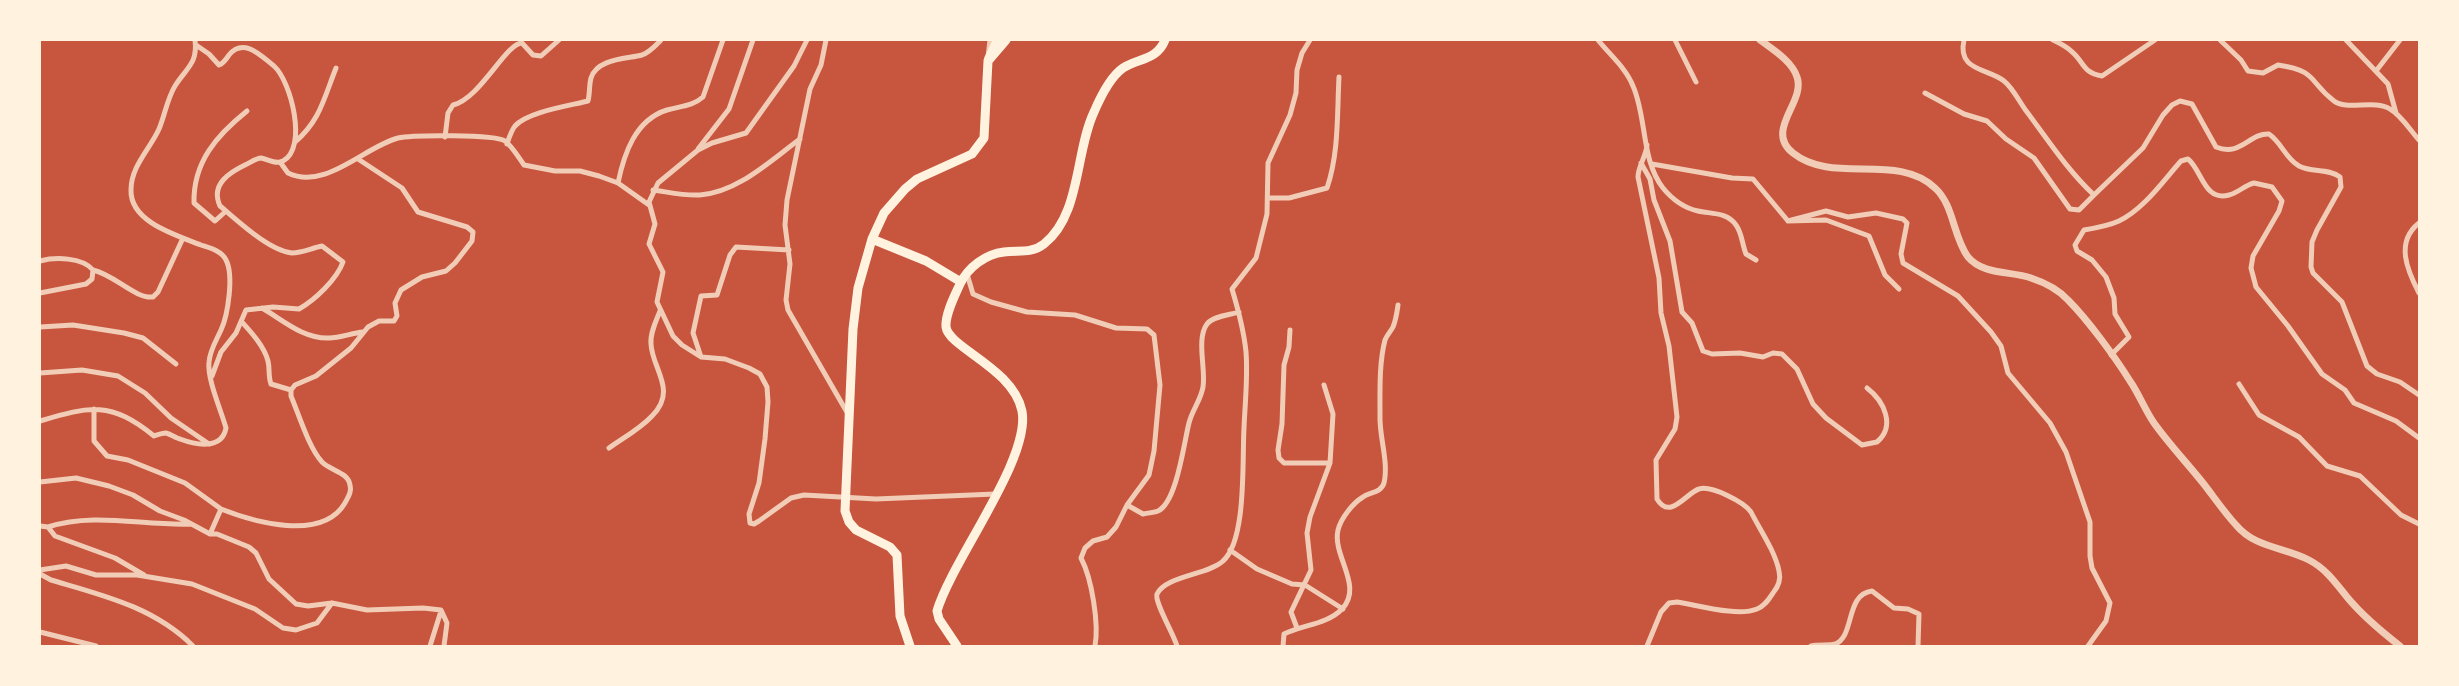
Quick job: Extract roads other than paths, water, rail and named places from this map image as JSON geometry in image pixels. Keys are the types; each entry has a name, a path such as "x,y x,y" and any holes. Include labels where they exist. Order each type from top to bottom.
{"main road":[{"path":"910,646 900,616 897,555 890,547 864,535 852,526 846,517 845,497 850,417 850,379 855,307 872,239 884,213 905,189 917,179 972,154 984,138 988,61 997,40"},
{"path":"988,61 1006,40"},
{"path":"957,646 937,611 1015,454 1020,437 1022,413 1016,394 1007,381 947,331 947,318 961,282 967,273 979,262 992,255 1034,249 1051,237 1072,197 1086,132 1094,111 1105,92 1123,69 1150,58 1157,53 1165,40"},
{"path":"872,239 926,261 961,282"}],"street":[{"path":"445,137 448,113 453,105 460,103 486,80 512,46 522,42 533,55 541,56 559,40"},
{"path":"507,144 513,128 520,121 531,115 588,101 593,73 616,58 642,55 661,40"},
{"path":"618,183 628,146 640,129 666,110 696,103 703,96 723,40"},
{"path":"698,150 729,109 754,40"},
{"path":"807,40 794,66 746,133 712,143 698,150 672,169 654,190 649,204 655,224 649,244 663,272 657,302 660,310 673,336 682,345 701,357 725,359 750,368 760,374 766,387 768,402 765,439 759,483 749,514 750,522 754,524 759,522 791,498 797,496 876,499 996,494"},
{"path":"826,40 821,65 810,89 785,213 789,250 786,300 788,310 850,417"},
{"path":"988,61 990,40"},
{"path":"1177,646 1173,631 1157,602 1156,595 1162,586 1215,567 1225,560 1235,540 1240,514 1247,380 1246,351 1239,312 1232,289 1256,258 1267,214 1268,163 1290,115 1296,93 1297,70 1302,53 1310,40"},
{"path":"1598,40 1625,72 1633,85 1652,164 1660,184 1680,204 1698,211 1724,216 1732,221 1738,229 1746,254 1756,260"},
{"path":"1675,40 1696,82"},
{"path":"1760,40 1781,57 1797,75 1797,92 1788,112 1782,135 1784,144 1790,151 1810,162 1824,166 1902,172 1925,179 1942,195 1969,258 1986,269 2030,277 2050,286 2070,301 2131,382 2154,422 2243,533 2265,545 2306,558 2316,564 2335,580 2347,597 2400,646"},
{"path":"1964,40 1962,52 1966,60 1976,68 2004,80 2079,181 2094,195"},
{"path":"2053,40 2073,52 2082,66 2090,72 2102,76 2155,40"},
{"path":"2220,40 2241,60 2248,71 2263,73 2278,65 2306,72 2334,101 2342,105 2377,104 2396,113 2419,140"},
{"path":"2346,40 2388,84 2396,113"},
{"path":"2376,71 2400,40"},
{"path":"196,43 209,54 217,65 223,64 230,54 241,46 248,48 276,68 291,99 294,143"},
{"path":"40,421 71,412 104,410 128,418 154,436 166,433 182,440 209,444 219,441 226,428 211,378 210,358 225,318 230,282 229,268 220,252 183,238 155,224 140,213 133,203 131,189 138,164 156,134 172,93 195,58 196,43"},
{"path":"211,378 221,352 233,337 246,310 261,308 296,309 303,307 340,270 343,262 322,246 299,253 279,249 220,206 217,196 218,187 225,176 255,160 261,158 280,162 284,161 294,143 312,126 320,112 336,68"},
{"path":"1268,198 1289,198 1327,188 1333,170 1335,150 1338,77"},
{"path":"1925,93 1964,114 1987,121 2006,139 2034,158 2070,210 2079,210 2143,148 2163,115 2180,100 2192,104 2216,147 2227,150 2238,148 2262,135 2269,134 2298,166 2336,174 2342,182 2341,187 2317,230 2310,251 2313,274 2342,302 2367,366 2377,374 2400,382 2419,395"},
{"path":"226,211 215,222 194,203 195,184 206,153 228,126 247,111"},
{"path":"280,162 288,173 308,178 358,159 397,138 488,137 505,141 524,165 555,171 580,171 618,183 649,204"},
{"path":"654,190 700,195 727,188 752,175 800,139"},
{"path":"1647,145 1638,170 1638,177 1659,278 1661,313 1669,346 1677,417 1675,429 1656,460 1657,499 1663,505 1674,507 1698,489 1707,488 1745,505 1751,512 1777,566 1780,578 1776,590 1770,598 1764,604 1752,610 1734,611 1677,602 1669,603 1661,612 1647,646"},
{"path":"94,410 94,442 107,456 128,460 185,483 221,509 236,515 284,525 300,526 324,521 342,508 350,494 350,485 343,474 329,468 318,456 291,396 291,390 295,385 312,379 351,348 368,327 379,322 394,321 397,316 396,298 401,290 422,277 446,271 456,263 474,236 473,232 467,227 418,212 398,185 358,159"},
{"path":"2111,355 2129,337 2115,314 2114,298 2106,277 2092,260 2077,251 2076,245 2084,230 2114,223 2133,212 2181,161 2188,159 2204,184 2216,195 2233,194 2254,183 2276,190 2281,197 2281,206 2256,248 2252,262 2252,275 2256,287 2288,326 2322,374 2344,390 2354,403 2396,421 2419,438"},
{"path":"1642,163 1650,179 1654,200 1670,241 1682,312 1692,323 1703,351 1712,354 1740,353 1763,358 1773,353 1784,356 1798,368 1812,404 1826,418 1862,446 1880,440 1886,432 1887,424 1883,407 1867,388"},
{"path":"1652,164 1753,180 1788,221"},
{"path":"1788,221 1826,211 1848,217 1876,213 1904,218 1907,223 1901,254 1903,263 1958,296 1997,338 2008,373 2050,423 2066,452 2090,522 2092,568 2110,603 2106,621 2088,646"},
{"path":"1788,221 1826,220 1869,236 1882,269 1899,289"},
{"path":"2419,223 2409,232 2404,247 2419,293"},
{"path":"40,261 52,258 84,262 93,270 114,278 138,295 152,297 158,292 183,238"},
{"path":"701,357 693,333 701,296 717,295 730,255 736,247 789,250"},
{"path":"40,293 86,284 92,279 93,270"},
{"path":"967,273 973,294 991,302 1038,314 1075,315 1116,328 1153,332 1160,380 1154,451 1149,475 1127,505 1116,527 1107,537 1093,541 1085,548 1081,558 1086,568 1097,633 1095,646"},
{"path":"1283,646 1284,634 1297,628 1329,619 1343,609 1349,596 1350,580 1337,546 1338,529 1347,512 1363,496 1378,491 1384,486 1385,472 1380,417 1384,349 1386,337 1396,317 1398,305"},
{"path":"261,308 305,334 317,338 331,338 363,332"},
{"path":"609,448 648,420 660,404 663,391 662,377 651,345 660,310"},
{"path":"1127,505 1143,514 1159,511 1165,504 1173,489 1180,466 1189,420 1203,388 1201,350 1204,330 1213,319 1239,312"},
{"path":"241,321 254,335 268,361 268,376 271,384 291,390"},
{"path":"40,327 73,326 128,333 144,338 176,364"},
{"path":"1290,330 1289,347 1284,365 1279,458 1284,462 1330,463"},
{"path":"40,373 82,370 118,376 145,393 171,418 209,444"},
{"path":"2239,384 2259,415 2299,437 2327,466 2360,476 2377,490 2401,515 2419,524"},
{"path":"1297,628 1291,612 1312,570 1307,545 1310,517 1330,463 1333,414 1324,386"},
{"path":"40,482 76,478 97,483 133,495 160,511 210,534 217,534 253,550 269,580 296,604 308,606 332,603 367,610 423,608 441,610"},
{"path":"210,534 221,509"},
{"path":"40,526 48,528 68,521 86,519 151,524 191,524"},
{"path":"48,528 55,536 115,558 145,576"},
{"path":"1230,550 1257,569 1292,584 1306,585 1343,609"},
{"path":"40,572 66,566 96,575 145,576 192,584 255,609 283,628 296,630 317,623 332,603"},
{"path":"40,572 51,580 126,602 162,621 181,634 193,646"},
{"path":"1812,646 1835,644 1840,641 1858,600 1865,593 1872,591 1894,608 1908,609 1919,614 1918,646"},
{"path":"430,646 441,610"},
{"path":"441,610 447,623 444,646"},
{"path":"40,632 96,646"}]}
